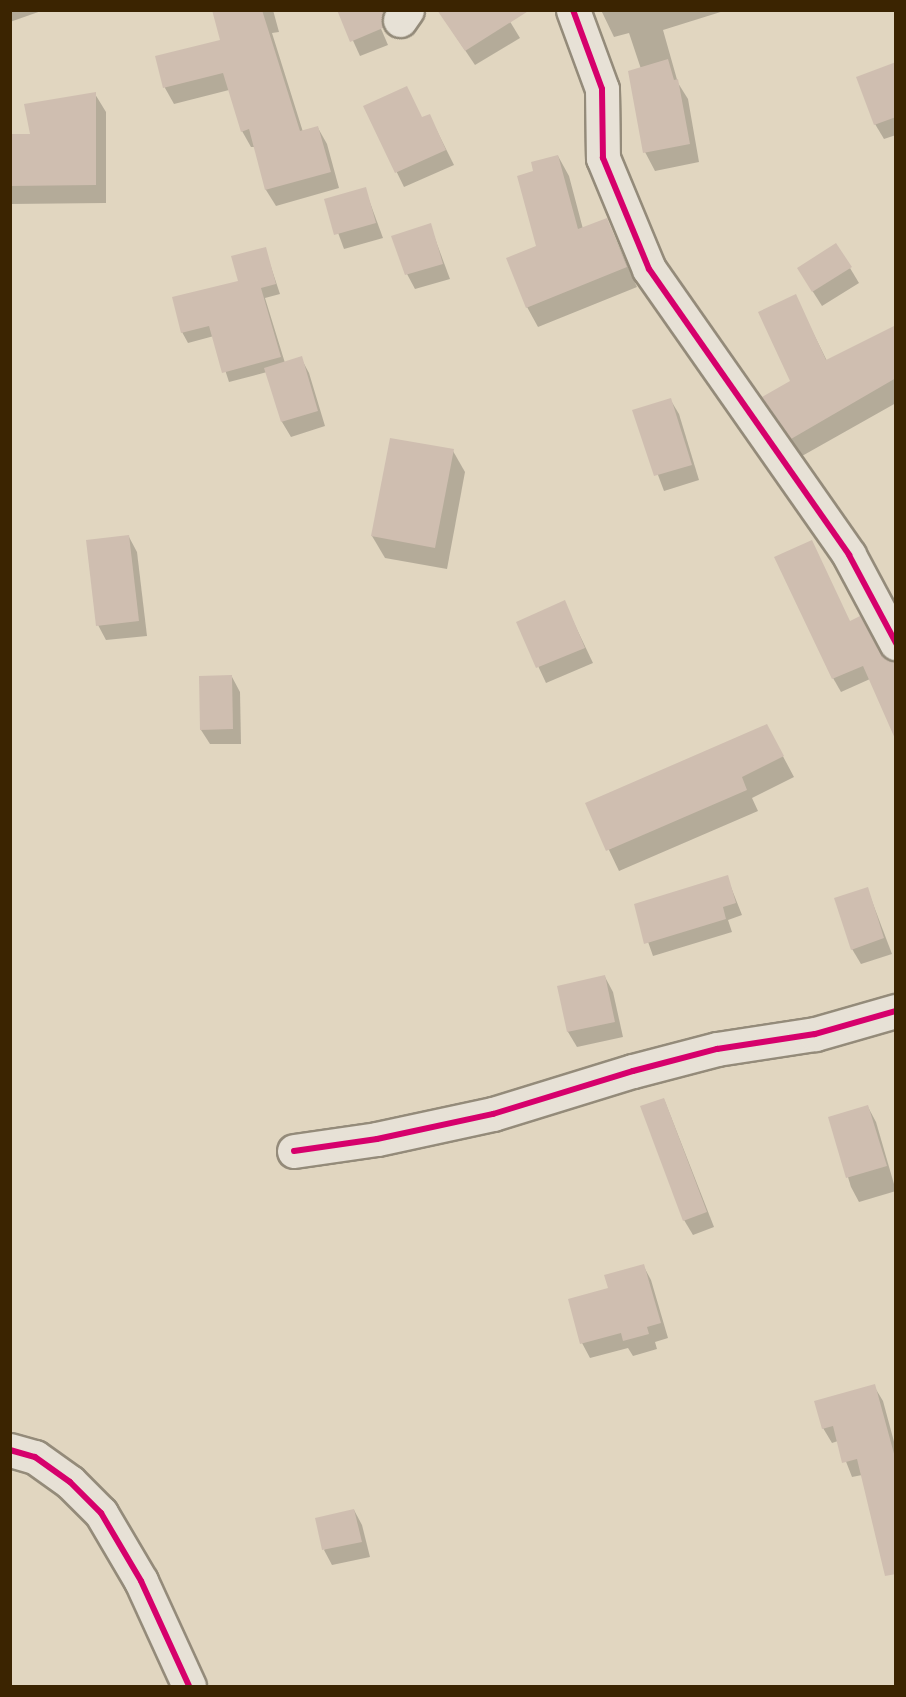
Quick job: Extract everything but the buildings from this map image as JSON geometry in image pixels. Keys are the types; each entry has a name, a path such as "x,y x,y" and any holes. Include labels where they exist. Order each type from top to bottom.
{"street":[{"path":"573,10 602,88 603,158 649,269 849,555 896,643"},
{"path":"294,1151 377,1139 493,1114 644,1068 717,1049 814,1034 896,1011"},
{"path":"10,1450 35,1457 62,1476 101,1513 141,1581 189,1686"}],"cycle path":[{"path":"573,10 602,89 603,158 649,269 849,555 896,643"},
{"path":"294,1151 377,1139 493,1114 633,1071 717,1049 815,1034 896,1011"},
{"path":"10,1450 35,1457 70,1482 101,1513 141,1581 189,1686"}]}
